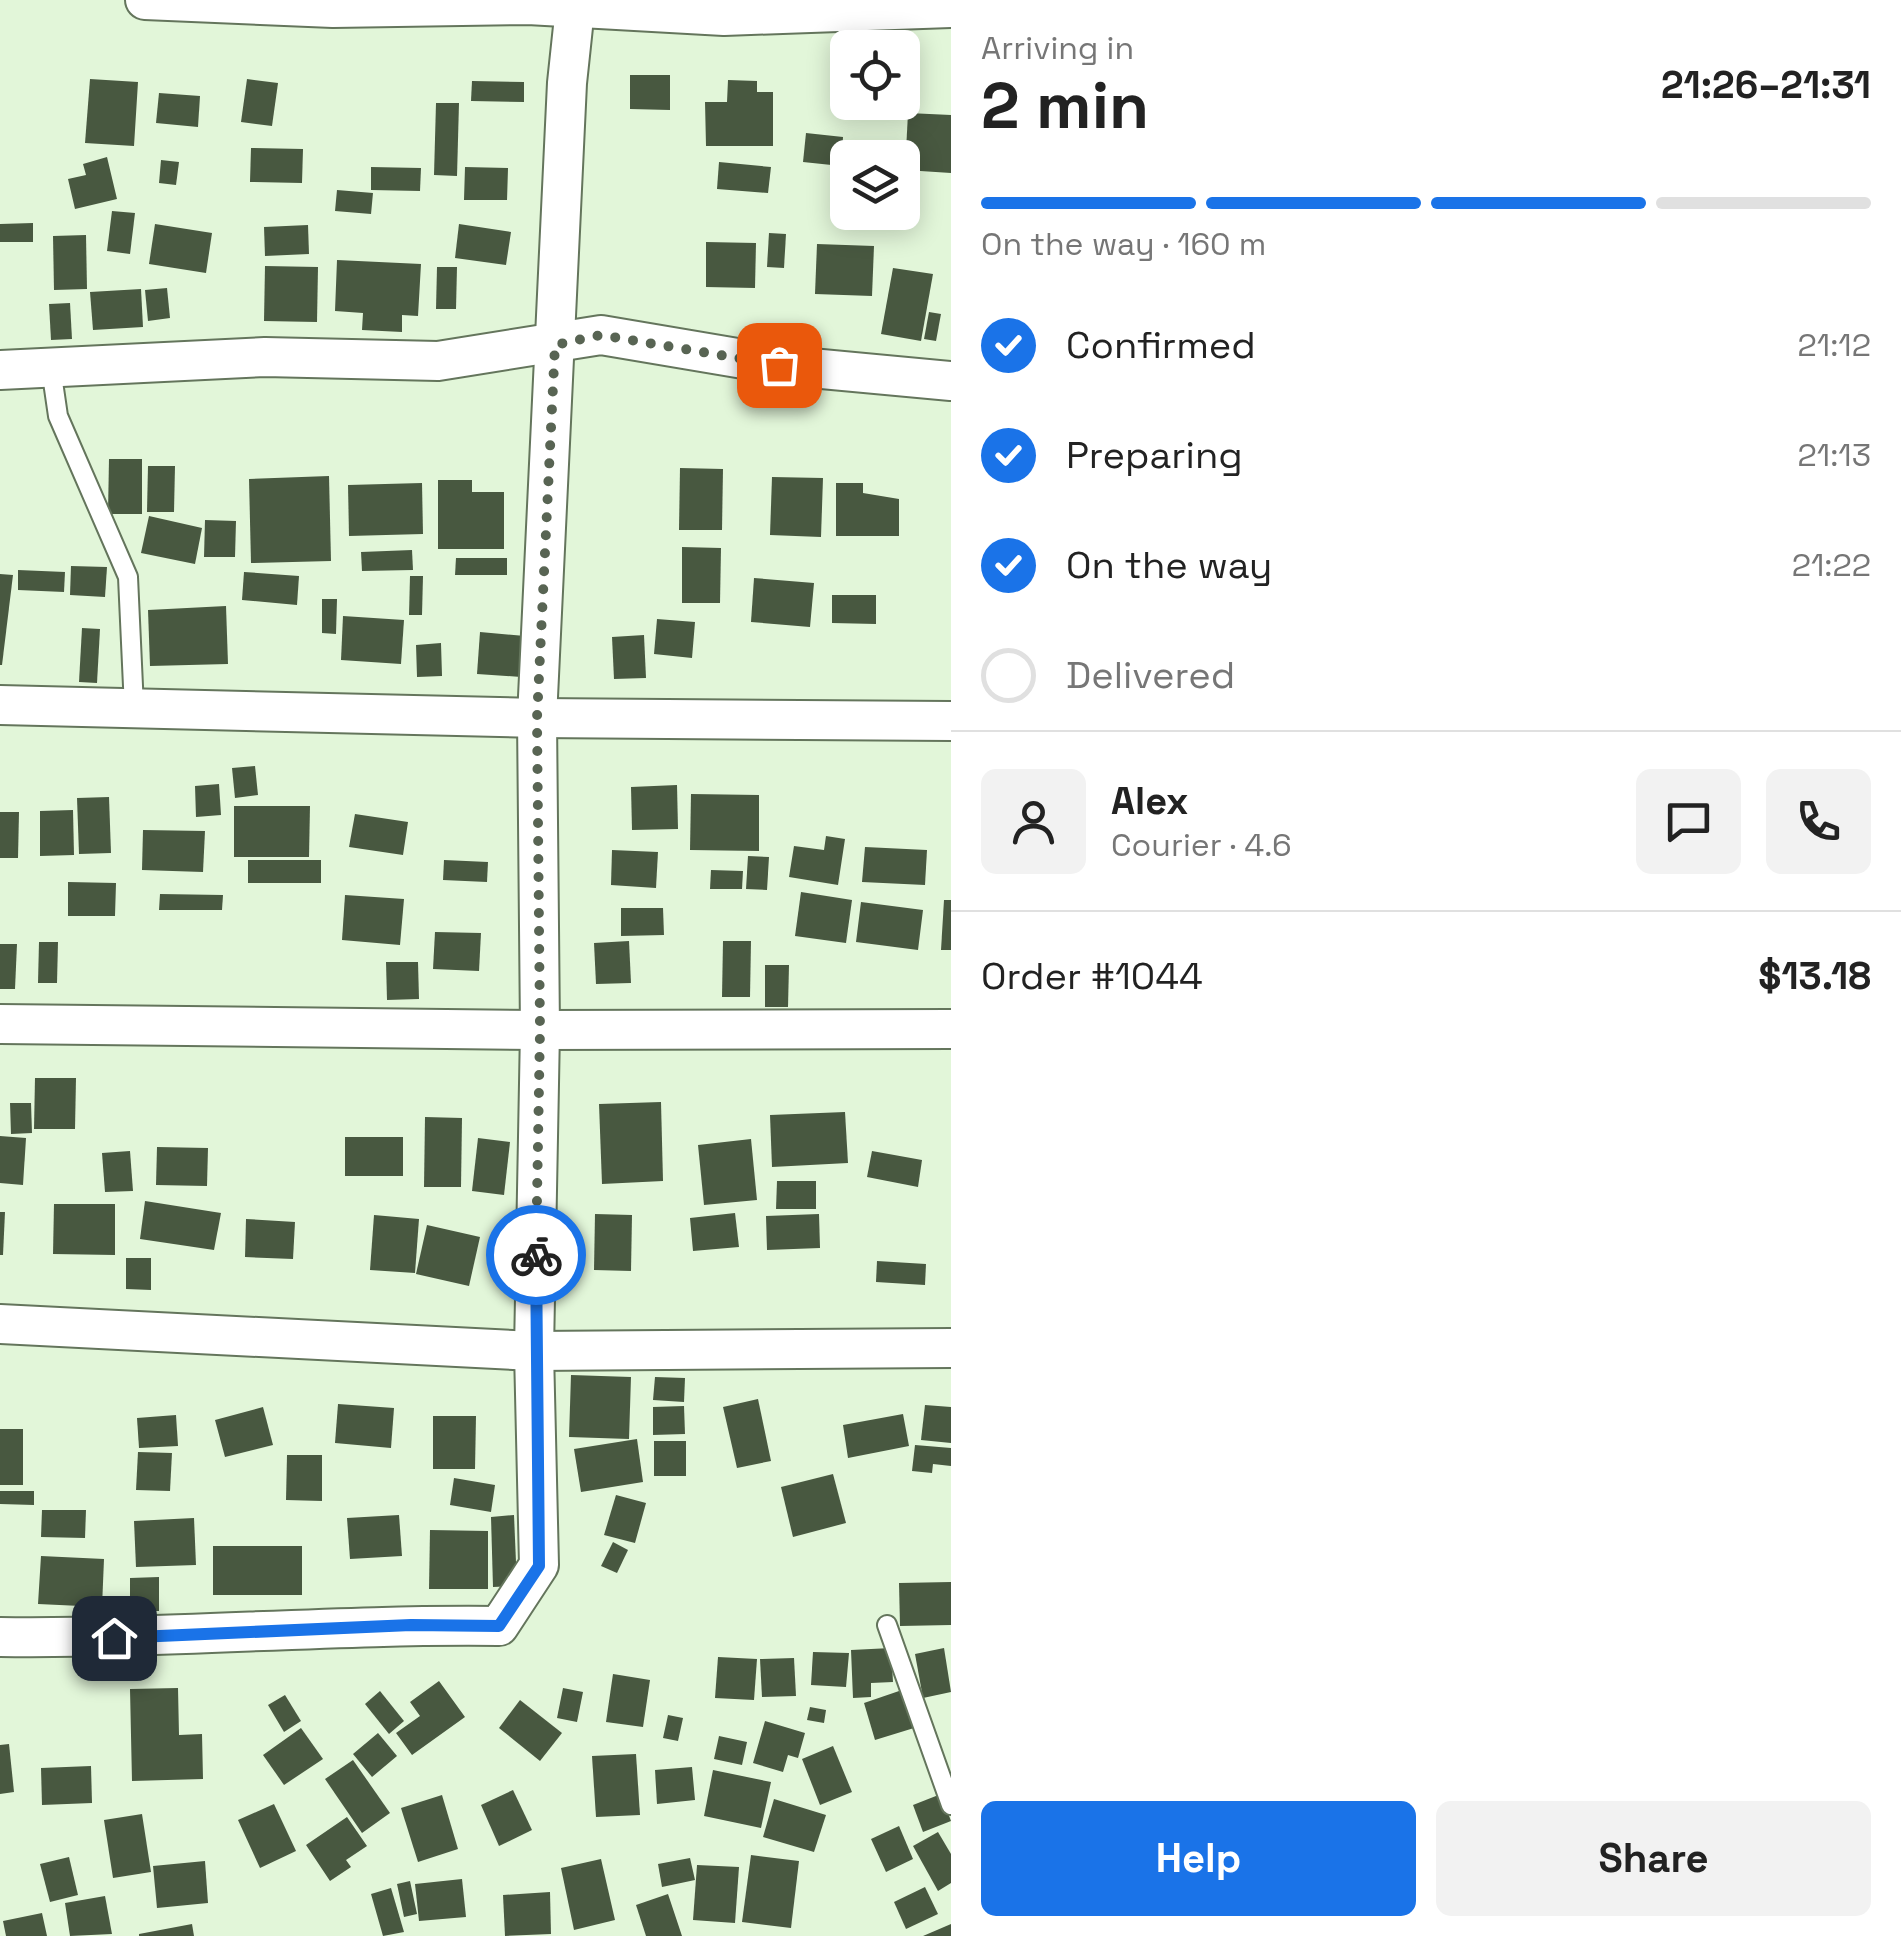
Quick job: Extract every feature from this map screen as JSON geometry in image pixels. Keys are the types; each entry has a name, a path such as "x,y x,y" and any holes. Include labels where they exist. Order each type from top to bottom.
{"street":[{"path":"146,0 333,8 458,4 724,16 951,8"},
{"path":"0,1637 114,1638 411,1625 499,1626 539,1566 534,1351 540,1030 537,718 567,84 575,8"},
{"path":"0,370 265,358 438,362 601,335 779,365 951,381"},
{"path":"0,705 537,718 951,721"},
{"path":"0,1024 540,1030 951,1029"},
{"path":"0,1324 534,1351 951,1348"}],"lane":[{"path":"51,368 58,416 128,577 134,708"},
{"path":"887,1625 951,1804"}],"building":[{"path":"630,75 670,75 670,110 630,109"},
{"path":"90,79 138,82 134,146 85,143"},
{"path":"247,79 278,83 272,126 241,122"},
{"path":"728,80 757,81 757,92 773,92 773,146 706,146 705,102 727,102"},
{"path":"472,81 524,82 524,102 471,101"},
{"path":"159,93 200,96 198,127 156,123"},
{"path":"436,103 459,103 457,176 434,175"},
{"path":"920,114 951,115 951,173 920,171 920,140 907,140 908,120 920,120"},
{"path":"806,133 843,137 830,140 830,165 803,162"},
{"path":"251,148 303,149 302,183 250,182"},
{"path":"107,157 117,199 75,209 68,179 86,175 83,164"},
{"path":"161,160 179,162 176,185 159,183"},
{"path":"719,162 771,167 768,193 717,189"},
{"path":"371,167 421,168 420,191 371,190"},
{"path":"465,167 508,168 507,200 464,200"},
{"path":"337,190 373,193 371,214 335,211"},
{"path":"112,211 135,213 130,254 107,251"},
{"path":"33,223 33,242 0,242 0,224"},
{"path":"155,224 212,233 206,273 149,264"},
{"path":"459,224 511,232 506,265 455,258"},
{"path":"308,225 309,254 265,256 264,227"},
{"path":"769,233 786,234 784,268 767,267"},
{"path":"86,235 87,289 54,290 53,236"},
{"path":"706,242 756,243 755,288 706,287"},
{"path":"817,244 874,246 872,296 815,294"},
{"path":"337,260 421,264 418,316 402,315 402,332 362,330 363,313 335,311"},
{"path":"265,266 318,267 317,322 264,321"},
{"path":"437,267 457,267 456,309 436,309"},
{"path":"893,268 933,274 921,341 881,334"},
{"path":"167,288 170,318 148,321 145,290"},
{"path":"141,289 143,327 93,330 90,292"},
{"path":"70,303 72,339 51,340 49,304"},
{"path":"929,312 941,314 936,341 924,339"},
{"path":"109,459 142,459 142,514 108,514"},
{"path":"148,466 175,466 174,512 147,512"},
{"path":"680,468 723,469 722,530 679,530"},
{"path":"329,476 331,561 251,563 249,479"},
{"path":"772,477 823,478 821,537 770,535"},
{"path":"438,480 472,480 472,492 504,492 504,549 438,549"},
{"path":"422,483 423,534 349,536 348,485"},
{"path":"836,483 863,483 863,493 899,499 899,536 836,536"},
{"path":"149,516 202,528 195,564 141,553"},
{"path":"205,520 236,521 235,557 204,557"},
{"path":"682,547 721,548 720,603 682,603"},
{"path":"412,550 413,570 362,571 361,552"},
{"path":"456,558 507,558 507,575 455,575"},
{"path":"71,566 107,567 105,597 70,595"},
{"path":"18,570 65,572 64,592 18,590"},
{"path":"244,572 299,576 297,605 242,600"},
{"path":"0,574 13,575 2,665 0,665"},
{"path":"410,576 423,576 422,615 409,615"},
{"path":"754,578 814,583 810,627 751,622"},
{"path":"832,595 876,595 876,624 832,623"},
{"path":"322,599 337,599 336,634 322,633"},
{"path":"226,606 228,664 150,666 148,610"},
{"path":"343,616 404,620 401,664 341,660"},
{"path":"657,619 695,622 692,658 654,654"},
{"path":"82,628 100,629 97,683 79,682"},
{"path":"480,632 525,636 521,677 477,674"},
{"path":"644,635 646,678 614,679 612,637"},
{"path":"441,643 442,676 417,677 416,645"},
{"path":"255,766 258,795 235,798 232,768"},
{"path":"219,784 221,815 196,817 195,786"},
{"path":"677,785 678,829 632,830 631,787"},
{"path":"691,794 759,795 759,851 690,850"},
{"path":"109,797 111,853 79,854 77,798"},
{"path":"234,806 310,806 309,857 234,857"},
{"path":"73,810 74,855 40,856 40,811"},
{"path":"0,812 19,812 18,858 0,858"},
{"path":"355,814 408,822 403,855 349,847"},
{"path":"143,830 205,831 203,872 142,870"},
{"path":"826,836 845,839 838,885 789,877 794,846 824,850"},
{"path":"865,847 927,850 925,885 862,882"},
{"path":"612,850 658,852 656,888 611,885"},
{"path":"748,856 769,857 767,890 746,889"},
{"path":"248,860 321,860 321,883 248,883"},
{"path":"444,860 488,862 487,882 443,880"},
{"path":"711,870 743,871 742,889 710,889"},
{"path":"68,882 116,883 115,916 68,916"},
{"path":"801,892 852,900 846,943 795,936"},
{"path":"160,894 223,895 222,910 159,910"},
{"path":"345,895 404,899 400,945 342,940"},
{"path":"944,900 951,900 951,950 941,950"},
{"path":"861,902 923,910 918,950 856,942"},
{"path":"621,908 663,908 664,935 621,936"},
{"path":"435,932 481,933 479,971 433,969"},
{"path":"629,941 631,983 596,984 594,943"},
{"path":"723,941 751,941 750,997 722,997"},
{"path":"39,942 58,942 57,983 38,983"},
{"path":"0,944 17,944 15,989 0,989"},
{"path":"386,962 418,962 419,999 387,1000"},
{"path":"765,965 789,965 788,1007 765,1007"},
{"path":"35,1078 76,1078 75,1129 34,1129"},
{"path":"661,1102 663,1181 602,1184 599,1104"},
{"path":"10,1103 31,1103 32,1133 11,1134"},
{"path":"845,1112 848,1163 772,1167 770,1115"},
{"path":"425,1117 462,1118 461,1187 424,1187"},
{"path":"0,1136 26,1138 23,1185 0,1183"},
{"path":"345,1137 403,1137 403,1176 345,1176"},
{"path":"478,1138 510,1142 504,1195 472,1191"},
{"path":"751,1139 757,1200 704,1205 698,1145"},
{"path":"157,1147 208,1148 207,1186 156,1185"},
{"path":"130,1151 133,1191 105,1192 102,1153"},
{"path":"872,1151 922,1160 918,1187 867,1177"},
{"path":"777,1181 816,1181 816,1209 776,1209"},
{"path":"145,1201 221,1213 214,1250 140,1239"},
{"path":"54,1204 115,1204 115,1255 53,1254"},
{"path":"0,1212 5,1212 3,1255 0,1255"},
{"path":"735,1213 739,1247 693,1251 690,1218"},
{"path":"595,1214 632,1215 631,1271 594,1270"},
{"path":"819,1214 820,1248 767,1250 766,1216"},
{"path":"374,1215 419,1219 415,1273 370,1270"},
{"path":"246,1219 295,1222 293,1259 245,1257"},
{"path":"427,1225 480,1237 469,1286 416,1274"},
{"path":"126,1258 151,1258 151,1290 126,1289"},
{"path":"877,1261 926,1264 925,1285 876,1282"},
{"path":"571,1375 631,1377 629,1439 569,1437"},
{"path":"655,1377 685,1378 684,1402 653,1400"},
{"path":"758,1399 771,1461 737,1468 723,1407"},
{"path":"338,1404 394,1408 391,1448 335,1443"},
{"path":"925,1405 951,1407 951,1443 921,1440"},
{"path":"684,1406 685,1434 653,1435 653,1407"},
{"path":"263,1407 273,1445 225,1457 215,1420"},
{"path":"903,1414 909,1446 848,1458 843,1425"},
{"path":"176,1415 178,1446 139,1448 137,1418"},
{"path":"433,1416 476,1416 475,1469 433,1469"},
{"path":"0,1429 23,1429 23,1485 0,1485"},
{"path":"637,1439 643,1482 581,1492 574,1449"},
{"path":"654,1441 686,1441 686,1476 654,1476"},
{"path":"915,1445 951,1448 951,1466 933,1464 932,1473 912,1471"},
{"path":"138,1452 172,1453 170,1491 136,1490"},
{"path":"287,1455 322,1455 322,1501 286,1500"},
{"path":"833,1474 846,1523 793,1537 781,1487"},
{"path":"454,1478 495,1485 491,1512 450,1505"},
{"path":"0,1491 34,1491 34,1505 0,1504"},
{"path":"616,1495 646,1503 635,1543 604,1535"},
{"path":"42,1510 86,1510 85,1538 41,1537"},
{"path":"399,1515 402,1556 350,1559 347,1518"},
{"path":"514,1515 517,1586 493,1587 491,1517"},
{"path":"194,1518 196,1565 136,1567 134,1521"},
{"path":"430,1530 488,1531 488,1589 429,1589"},
{"path":"613,1542 628,1550 617,1573 601,1566"},
{"path":"213,1546 302,1546 302,1595 213,1595"},
{"path":"41,1556 104,1559 102,1607 38,1604"},
{"path":"159,1577 159,1611 130,1611 130,1578"},
{"path":"951,1582 951,1625 900,1626 899,1583"},
{"path":"891,1648 893,1682 871,1683 871,1697 853,1698 851,1650"},
{"path":"944,1648 951,1692 923,1698 915,1654"},
{"path":"813,1652 849,1653 846,1687 811,1685"},
{"path":"718,1657 757,1659 754,1700 715,1698"},
{"path":"794,1658 796,1696 762,1697 760,1659"},
{"path":"613,1674 650,1680 643,1727 606,1722"},
{"path":"439,1681 465,1717 412,1755 396,1733 420,1716 410,1702"},
{"path":"178,1688 179,1735 202,1734 203,1779 132,1781 130,1689"},
{"path":"563,1688 583,1692 577,1722 557,1718"},
{"path":"902,1690 914,1728 875,1740 864,1703"},
{"path":"380,1691 404,1721 389,1734 365,1704"},
{"path":"285,1695 301,1721 284,1732 268,1705"},
{"path":"520,1700 562,1733 540,1761 499,1728"},
{"path":"810,1707 826,1710 824,1723 807,1720"},
{"path":"668,1715 683,1718 678,1741 663,1738"},
{"path":"765,1721 805,1733 798,1758 788,1755 783,1772 753,1763"},
{"path":"301,1728 323,1759 284,1785 263,1755"},
{"path":"378,1733 397,1756 372,1777 353,1754"},
{"path":"719,1736 747,1742 742,1765 714,1759"},
{"path":"9,1744 14,1792 0,1794 0,1745"},
{"path":"833,1746 852,1792 820,1805 802,1759"},
{"path":"636,1754 640,1815 596,1817 592,1756"},
{"path":"353,1760 390,1813 362,1833 325,1779"},
{"path":"91,1766 92,1803 42,1805 41,1768"},
{"path":"692,1767 695,1800 657,1804 655,1770"},
{"path":"713,1770 771,1782 761,1828 704,1816"},
{"path":"513,1790 532,1830 499,1846 481,1805"},
{"path":"941,1794 951,1821 923,1832 913,1805"},
{"path":"442,1795 458,1849 418,1862 401,1808"},
{"path":"774,1799 826,1815 814,1852 763,1837"},
{"path":"274,1804 296,1851 260,1868 238,1820"},
{"path":"142,1814 151,1872 113,1878 104,1820"},
{"path":"347,1817 367,1846 346,1860 351,1867 330,1881 306,1845"},
{"path":"899,1826 913,1859 886,1872 871,1839"},
{"path":"938,1832 951,1854 951,1883 938,1891 913,1846"},
{"path":"751,1855 799,1861 791,1928 742,1922"},
{"path":"69,1857 78,1895 50,1902 40,1864"},
{"path":"690,1858 695,1880 662,1887 658,1864"},
{"path":"601,1859 615,1920 574,1930 561,1868"},
{"path":"205,1861 208,1903 157,1908 153,1866"},
{"path":"697,1865 739,1867 735,1923 693,1920"},
{"path":"462,1879 466,1917 419,1921 415,1884"},
{"path":"410,1881 417,1914 404,1917 397,1884"},
{"path":"925,1887 938,1914 906,1929 894,1902"},
{"path":"391,1888 404,1932 383,1936 371,1894"},
{"path":"550,1892 551,1934 505,1936 503,1895"},
{"path":"668,1894 682,1936 646,1936 636,1905"},
{"path":"105,1896 112,1934 70,1936 65,1903"},
{"path":"42,1913 47,1936 6,1936 3,1921"},
{"path":"192,1924 194,1936 139,1936 139,1934"},
{"path":"951,1924 951,1936 923,1936"}],"way so far":[{"path":"536,1255 540,1030 537,718 555,345 601,335 779,365"}],"route":[{"path":"114,1638 411,1625 499,1626 539,1566 536,1255"}]}
